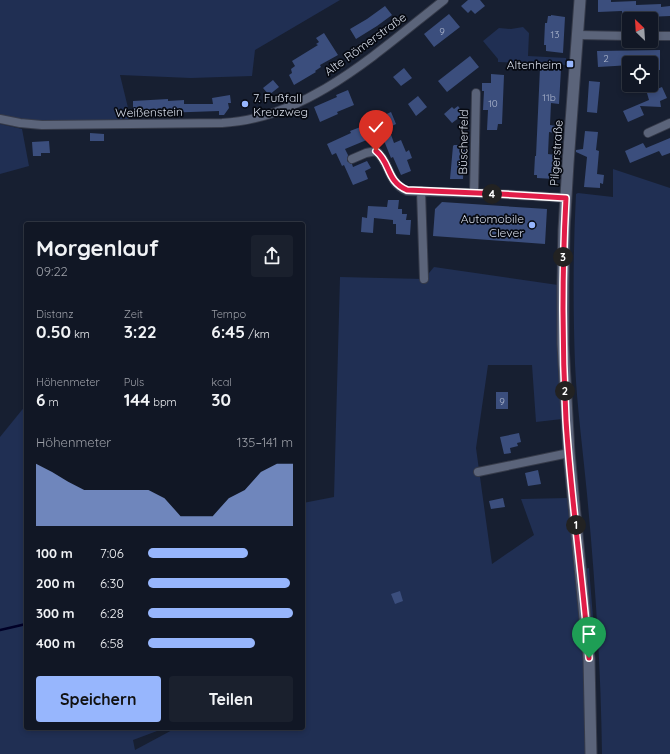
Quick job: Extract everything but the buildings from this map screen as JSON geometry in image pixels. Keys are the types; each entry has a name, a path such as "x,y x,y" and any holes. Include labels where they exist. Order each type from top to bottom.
{"main road":[{"name":"Pilgerstraße","path":"580,0 566,198 563,344 568,453 589,658 591,754"}],"street":[{"name":"Alte Römerstraße","path":"296,103 317,93 349,73 444,0"},
{"path":"578,34 622,36"},
{"path":"658,36 670,36"},
{"name":"Büscherfeld","path":"474,193 476,92"},
{"name":"Weißenstein","path":"0,119 20,123 63,125 236,122 260,117 296,103"},
{"path":"648,133 670,123"},
{"path":"352,159 366,153 376,151 382,156 391,175 400,187 407,190 566,198"},
{"path":"421,191 424,279"},
{"path":"478,472 568,453"}],"shaded area":[{"path":"0,0 340,0 255,50 252,76 191,78 120,75 131,120 20,120 0,115"},
{"path":"523,27 529,33 528,56 566,58 566,65 498,62 498,59 483,41 499,28 511,29"},
{"path":"0,124 22,129 29,166 0,174"},
{"path":"613,169 670,188 670,754 602,754 599,656 595,591 575,364 574,258 576,194 613,197"},
{"path":"434,267 558,285 558,345 562,419 536,422 532,365 488,365 476,448 492,564 534,535 521,499 568,498 582,616 586,754 0,754 0,437 24,407 24,730 160,730 133,740 135,750 172,730 305,730 305,503 334,497 340,277 424,279"},
{"path":"589,568 594,630 591,630 584,569"}],"waterway":[{"path":"0,630 24,624"}],"place":[{"name":"Altenheim","path":"570,64"},
{"name":"7. Fußfall Kreuzweg","path":"245,104"},
{"name":"Automobile Clever","path":"532,225"}],"route":[{"path":"376,151 382,156 394,181 400,187 407,190 566,198 564,230 563,344 566,419 568,453 589,658"}]}
